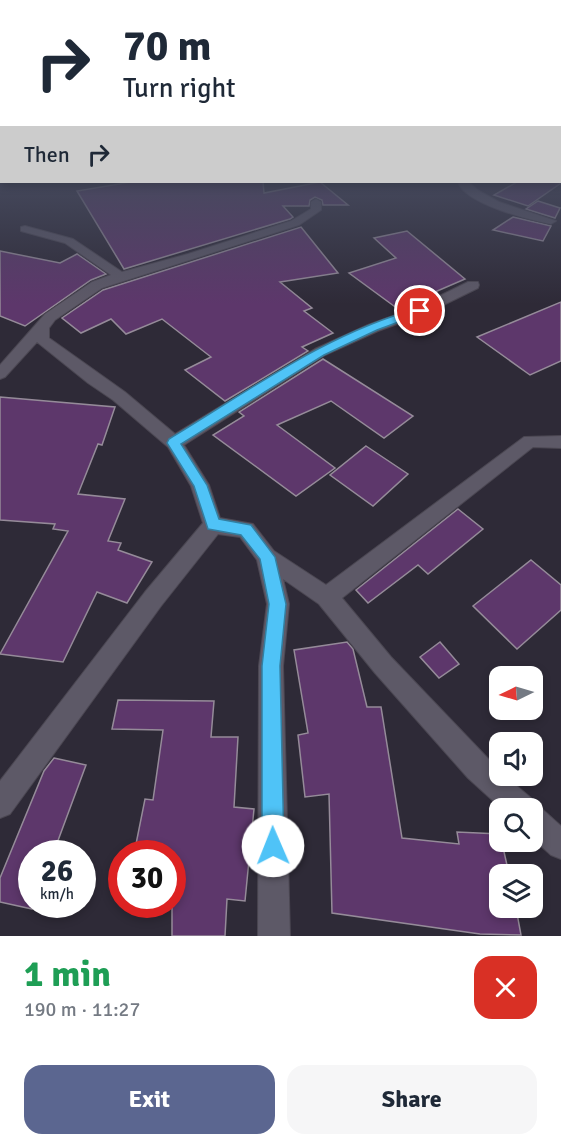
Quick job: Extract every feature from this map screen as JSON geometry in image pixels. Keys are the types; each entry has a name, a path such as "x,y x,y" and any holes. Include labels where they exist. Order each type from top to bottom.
{"street":[{"path":"0,374 50,317 97,285 295,223 305,217"},
{"path":"531,217 551,221"},
{"path":"25,229 69,241 120,276"},
{"path":"174,443 320,352 373,328 420,311 473,285"},
{"path":"42,328 42,339 93,379 119,396 174,443 200,485 213,525"},
{"path":"327,597 530,441 561,442"},
{"path":"213,525 246,530 267,557 327,597 383,665 477,769 510,798"},
{"path":"0,804 153,598 213,525"},
{"path":"267,557 278,604 271,666 273,936"},
{"path":"543,829 561,845"}],"building":[{"path":"92,217 293,217 290,219 124,269"},
{"path":"513,217 551,226 543,241 493,230"},
{"path":"301,227 338,273 280,282 312,308 304,311 333,333 302,347 308,351 225,401 185,370 211,357 162,319 126,334 111,319 81,333 62,318 103,290"},
{"path":"407,231 465,279 421,298 423,300 398,309 349,273 396,258 374,238"},
{"path":"0,251 60,263 77,254 106,274 91,280 25,326 0,316"},
{"path":"561,302 561,361 530,375 477,337"},
{"path":"323,359 413,416 384,438 331,401 277,425 335,468 296,496 213,435 244,416 239,412"},
{"path":"0,397 115,407 102,445 98,444 78,494 125,499 108,541 121,543 118,550 152,562 127,603 97,592 63,662 0,654 68,531 53,529 55,524 0,520"},
{"path":"366,446 408,474 373,506 330,475"},
{"path":"458,509 483,529 428,574 418,565 368,603 356,590"},
{"path":"531,560 561,585 561,610 517,649 473,606"},
{"path":"347,642 353,649 367,707 381,707 402,838 459,844 457,832 489,833 489,852 504,852 507,864 489,864 489,918 518,918 521,935 480,934 332,913 329,794 305,797 298,735 308,733 294,650"},
{"path":"440,642 459,664 439,678 420,657"},
{"path":"118,700 214,701 211,737 238,737 234,807 254,809 245,901 227,899 225,936 172,936 172,918 186,918 186,840 137,840 145,799 153,800 163,730 112,729"},
{"path":"54,758 86,765 58,840 18,840 18,906 0,902 0,878 44,771"}],"route":[{"path":"273,846 271,666 278,604 267,557 246,530 213,525 200,485 174,443 320,352 373,328 420,311"}]}
